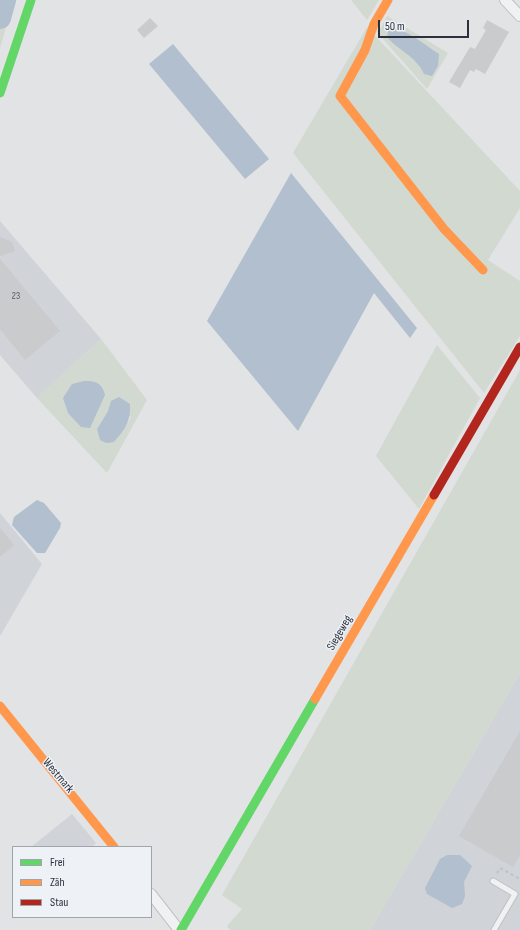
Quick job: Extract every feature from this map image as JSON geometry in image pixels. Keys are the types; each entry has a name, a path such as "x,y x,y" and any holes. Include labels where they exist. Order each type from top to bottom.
{"street":[{"path":"0,93 2,81 31,0"},
{"path":"388,0 374,24 365,50 340,96 444,229 483,270"},
{"path":"505,0 520,16"},
{"name":"Siegeweg","path":"180,930 520,347"},
{"name":"Westmark","path":"0,706 113,846"},
{"path":"152,895 180,930"}],"lane":[{"path":"493,881 515,894 494,930"}],"path":[{"path":"493,881 500,868 520,879"}],"shaded area":[{"path":"0,0 14,0 0,48"},
{"path":"351,0 379,0 367,20"},
{"path":"387,16 448,53 427,89 376,31 381,28"},
{"path":"367,27 520,191 520,208 488,260 520,281 520,336 484,393 293,153"},
{"path":"0,221 101,339 37,398 0,355"},
{"path":"101,339 147,400 107,473 37,398","holes":["108,411 131,417 122,433 114,442 97,429"]},
{"path":"437,345 480,398 419,509 376,456"},
{"path":"520,370 520,673 370,930 230,930 227,926 242,909 222,895"},
{"path":"0,513 42,564 0,636"},
{"path":"520,673 520,930 370,930"},
{"path":"72,814 96,843 93,846 32,846"}],"water":[{"path":"389,28 401,30 439,54 438,66 432,76 424,74 412,58 391,42 387,37"},
{"path":"173,44 269,159 245,179 149,64"},
{"path":"291,173 417,328 410,338 374,293 298,431 207,321"},
{"path":"84,381 100,385 105,395 90,428 81,427 68,413 63,398 72,384"},
{"path":"119,397 130,404 128,420 124,429 114,442 106,443 100,440 97,429 108,411 111,401"},
{"path":"37,500 44,503 61,523 60,528 45,553 37,553 12,525 14,517"},
{"path":"447,855 460,855 472,866 464,882 465,896 462,904 452,908 427,894 425,888 440,859"}],"building":[{"path":"150,18 158,26 144,38 137,30"},
{"path":"487,20 509,32 485,74 476,69 474,72 470,70 460,88 449,82 470,47 475,49 486,30 483,28"},
{"path":"0,237 12,242 15,251 0,256"},
{"path":"0,259 60,331 25,360 0,329"},
{"path":"0,528 14,545 0,557"},
{"path":"520,731 520,855 513,867 459,836"}],"waterway":[{"path":"0,18 5,0"}],"traffic: fast":[{"path":"0,93 31,0"},
{"path":"181,930 315,699"}],"traffic: slow":[{"path":"388,0 374,24 365,50 340,96 444,229 483,270"},
{"path":"315,699 434,495"},
{"path":"0,706 113,846"}],"traffic: jam":[{"path":"434,495 520,347"}]}
